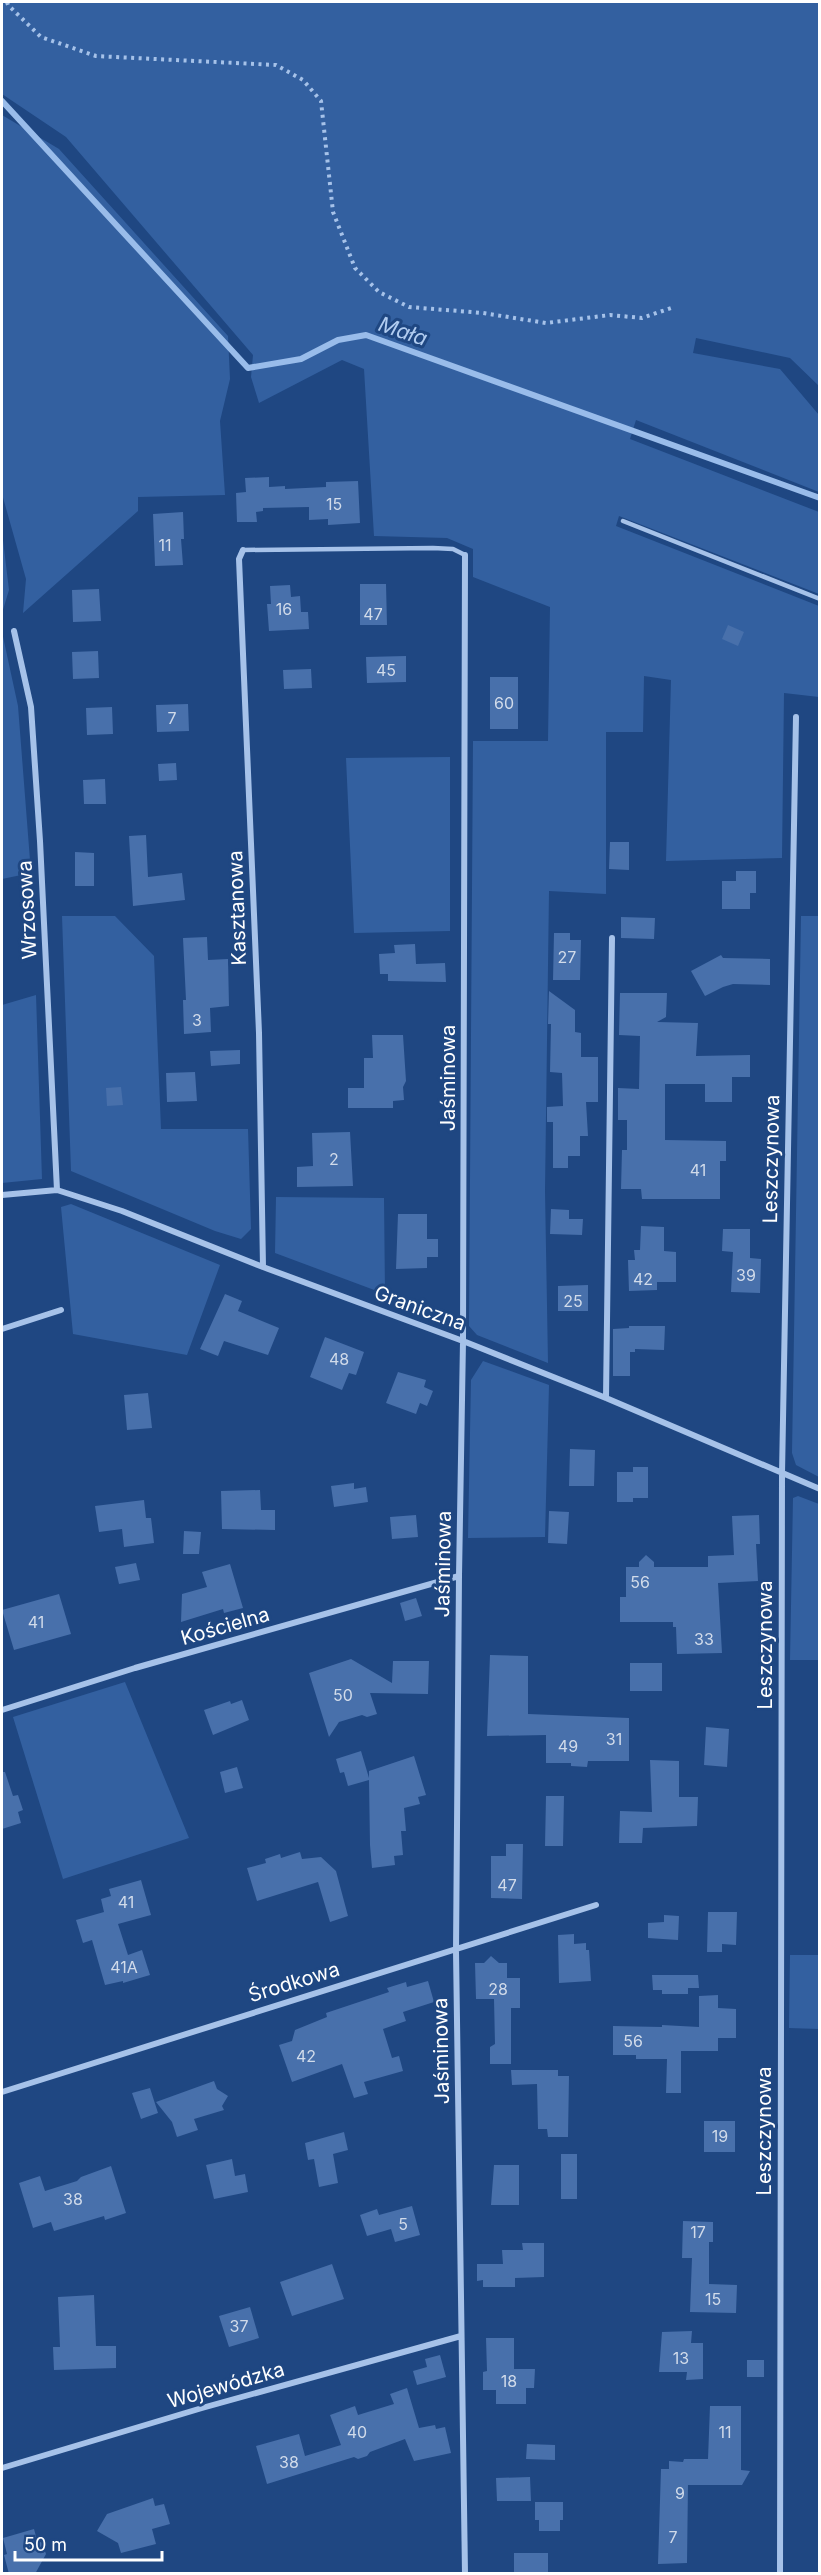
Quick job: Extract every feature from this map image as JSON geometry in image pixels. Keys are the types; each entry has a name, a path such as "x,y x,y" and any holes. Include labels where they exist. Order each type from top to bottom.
{"street":[{"name":"Kasztanowa","path":"243,550 239,559 259,1033 263,1267"},
{"name":"Jaśminowa","path":"465,555 463,1341 456,1951 465,2574"},
{"name":"Wrzosowa","path":"14,631 31,707 57,1190"},
{"name":"Leszczynowa","path":"780,2574 782,1474 796,717"},
{"path":"606,1398 612,938"},
{"name":"Graniczna","path":"2,1195 57,1190 122,1211 606,1398 819,1489"},
{"path":"2,1329 62,1310"},
{"name":"Kościelna","path":"2,1710 135,1668 459,1576"},
{"name":"Środkowa","path":"2,2092 256,2010 456,1951 596,1905"},
{"name":"Wojewódzka","path":"2,2468 202,2408 461,2336"}],"lane":[{"path":"623,521 819,599"},
{"path":"243,550 433,548 453,549 465,555"}],"path":[{"path":"7,2 41,37 96,56 276,65 303,80 321,101 333,212 355,268 379,292 408,307 483,313 546,323 610,315 642,318 674,307"}],"shaded area":[{"path":"2,2 819,2 819,386 790,358 696,338 693,353 780,369 819,415 819,492 636,420 630,439 819,512 819,594 619,516 616,526 819,606 819,697 784,693 782,858 666,861 671,680 644,676 643,732 606,732 606,894 549,891 545,1191 548,1363 477,1335 469,1326 473,741 548,741 550,607 473,577 473,549 447,538 374,536 364,369 342,360 259,403 251,377 253,355 66,137 2,94"},
{"path":"2,115 59,149 228,336 230,379 220,421 225,495 138,497 138,511 23,613 26,579 2,494"},
{"path":"2,532 9,590 2,613"},
{"path":"2,632 18,706 31,873 2,879"},
{"path":"450,757 450,931 354,933 346,758"},
{"path":"62,916 115,916 154,956 161,1129 248,1129 251,1229 241,1239 215,1231 71,1171"},
{"path":"801,916 820,916 819,1477 796,1465 792,1453"},
{"path":"36,995 42,1179 2,1183 2,1005"},
{"path":"276,1197 384,1198 385,1294 275,1253"},
{"path":"71,1204 220,1265 187,1355 73,1334 61,1207"},
{"path":"483,1361 549,1385 545,1537 468,1538 471,1380"},
{"path":"798,1496 819,1504 819,1660 790,1660 793,1498"},
{"path":"125,1682 189,1838 63,1879 13,1717"},
{"path":"790,1955 819,1955 819,2029 789,2028"}],"building":[{"path":"269,477 269,487 285,486 285,489 326,487 326,482 358,481 360,523 328,525 328,519 309,520 309,507 263,508 263,511 256,512 257,522 237,522 236,493 246,492 245,478"},
{"path":"183,512 184,539 181,539 183,565 155,566 153,514"},
{"path":"360,584 386,584 387,625 360,625"},
{"path":"290,585 291,597 300,596 301,612 308,612 309,629 269,631 267,604 271,604 270,586"},
{"path":"99,589 101,621 73,622 72,590"},
{"path":"728,625 744,632 738,646 722,639"},
{"path":"98,651 99,678 73,679 72,652"},
{"path":"406,656 406,682 367,683 366,657"},
{"path":"311,669 312,688 284,689 283,670"},
{"path":"490,677 518,677 518,729 490,729"},
{"path":"188,704 189,731 157,732 156,705"},
{"path":"112,707 113,734 87,735 86,708"},
{"path":"176,763 177,780 159,781 158,764"},
{"path":"105,779 106,804 84,804 83,780"},
{"path":"146,835 148,877 182,873 185,900 133,906 129,836"},
{"path":"610,842 629,842 629,870 609,869"},
{"path":"75,852 94,853 94,886 75,886"},
{"path":"736,871 756,871 756,893 750,893 750,909 722,909 722,881 736,881"},
{"path":"621,917 655,918 654,939 621,938"},
{"path":"554,933 570,933 570,940 581,940 580,980 553,980"},
{"path":"207,937 208,960 228,959 229,1006 210,1008 211,1032 184,1034 183,1000 186,1000 183,938"},
{"path":"415,944 416,964 445,963 446,982 388,981 388,974 380,974 379,954 395,953 394,945"},
{"path":"721,955 723,958 770,959 770,985 733,984 705,996 691,971"},
{"path":"549,991 575,1010 575,1032 581,1033 581,1057 598,1057 598,1102 586,1102 588,1136 580,1136 580,1156 568,1156 568,1168 553,1168 553,1122 547,1122 547,1107 563,1106 562,1073 550,1072"},
{"path":"620,993 667,993 666,1017 657,1022 698,1023 696,1056 750,1055 750,1077 732,1077 732,1102 705,1102 705,1084 665,1084 665,1140 726,1141 726,1161 720,1161 720,1199 642,1199 641,1189 621,1189 622,1150 627,1150 627,1120 618,1120 618,1088 639,1089 640,1036 619,1035"},
{"path":"372,1035 403,1035 406,1081 403,1087 404,1100 393,1101 393,1108 348,1108 348,1088 364,1088 364,1058 373,1058"},
{"path":"240,1050 240,1064 211,1066 210,1051"},
{"path":"195,1072 197,1101 167,1102 166,1073"},
{"path":"121,1087 123,1105 107,1106 106,1088"},
{"path":"350,1132 353,1186 297,1187 297,1167 313,1166 312,1133"},
{"path":"551,1209 569,1210 569,1219 583,1219 582,1235 550,1234"},
{"path":"398,1214 427,1214 427,1239 438,1239 438,1257 427,1257 427,1268 396,1269"},
{"path":"641,1226 664,1227 664,1251 676,1252 676,1282 657,1282 657,1290 629,1291 628,1260 635,1260 634,1250 640,1250"},
{"path":"723,1229 750,1229 750,1258 761,1259 760,1293 731,1292 733,1252 722,1251"},
{"path":"588,1285 588,1311 558,1311 558,1286"},
{"path":"225,1294 242,1301 238,1311 279,1328 268,1355 224,1341 218,1356 200,1349"},
{"path":"629,1326 665,1326 664,1350 635,1349 635,1352 630,1352 630,1376 613,1376 613,1329 629,1328"},
{"path":"325,1337 364,1352 356,1375 349,1373 342,1390 310,1377"},
{"path":"398,1372 426,1380 424,1387 433,1391 427,1406 420,1403 416,1414 386,1403"},
{"path":"148,1393 152,1428 127,1430 124,1395"},
{"path":"570,1449 595,1450 594,1486 569,1486"},
{"path":"633,1467 648,1467 648,1498 633,1498 633,1502 617,1502 617,1472 633,1472"},
{"path":"354,1483 354,1489 366,1487 368,1502 334,1507 331,1486"},
{"path":"260,1490 261,1510 275,1510 275,1530 222,1529 221,1491"},
{"path":"144,1500 146,1518 151,1518 154,1543 124,1547 122,1529 99,1532 95,1506"},
{"path":"549,1511 569,1512 567,1544 548,1543"},
{"path":"416,1515 418,1537 392,1539 390,1517"},
{"path":"759,1515 760,1544 756,1544 758,1581 718,1583 722,1653 677,1654 676,1627 673,1627 673,1622 620,1622 620,1597 626,1597 626,1567 639,1567 639,1562 646,1555 654,1562 654,1567 708,1567 708,1556 734,1555 732,1516"},
{"path":"184,1531 201,1532 199,1554 183,1554"},
{"path":"136,1563 140,1580 119,1584 115,1567"},
{"path":"230,1564 243,1608 224,1613 223,1609 181,1622 182,1594 207,1587 202,1572"},
{"path":"59,1594 71,1634 14,1650 2,1610"},
{"path":"416,1598 422,1616 405,1621 400,1603"},
{"path":"490,1655 528,1656 528,1714 629,1718 629,1761 588,1761 587,1767 571,1766 571,1763 546,1763 546,1735 487,1736"},
{"path":"351,1659 392,1683 393,1661 429,1661 428,1694 370,1693 377,1714 367,1717 362,1715 339,1722 329,1737 309,1673"},
{"path":"630,1663 662,1663 662,1691 630,1691"},
{"path":"242,1700 249,1720 213,1735 204,1710 230,1701 231,1704"},
{"path":"706,1727 729,1729 727,1767 704,1765"},
{"path":"361,1751 369,1778 369,1771 414,1756 426,1795 418,1797 420,1804 404,1808 406,1831 401,1831 403,1855 394,1856 395,1865 372,1868 369,1780 348,1786 344,1772 340,1773 336,1759"},
{"path":"650,1760 679,1761 679,1797 698,1797 697,1826 643,1828 642,1843 619,1843 620,1811 652,1812"},
{"path":"237,1767 243,1788 225,1793 220,1772"},
{"path":"2,1772 5,1772 13,1796 18,1795 23,1810 18,1812 21,1823 2,1829"},
{"path":"546,1796 564,1796 563,1846 545,1846"},
{"path":"506,1844 523,1844 522,1899 491,1898 491,1856 506,1856"},
{"path":"300,1852 302,1859 321,1857 336,1871 348,1916 330,1922 318,1882 257,1901 247,1868 266,1863 265,1859 280,1854 281,1858"},
{"path":"141,1880 151,1915 118,1924 128,1955 142,1950 150,1975 123,1983 123,1981 105,1985 92,1940 83,1943 76,1920 104,1912 101,1899 111,1896 109,1889"},
{"path":"708,1912 737,1912 736,1945 722,1944 722,1952 707,1952"},
{"path":"664,1915 679,1916 678,1940 648,1938 648,1923 664,1922"},
{"path":"574,1934 574,1944 586,1943 586,1950 589,1950 591,1981 559,1983 558,1935"},
{"path":"491,1956 499,1963 507,1963 507,1978 520,1978 520,2008 511,2008 511,2064 490,2064 490,2047 495,2044 494,1999 476,1999 475,1963 484,1963"},
{"path":"652,1975 698,1975 699,1988 688,1988 688,1994 662,1994 662,1990 653,1990"},
{"path":"428,1981 434,2002 403,2012 406,2021 383,2029 392,2058 399,2056 403,2071 364,2082 368,2094 354,2098 342,2064 292,2082 279,2045 292,2041 295,2030 327,2017 326,2013 389,1992 387,1988 406,1982 407,1987"},
{"path":"718,1995 718,2008 736,2009 736,2038 718,2038 718,2051 681,2051 681,2093 666,2093 667,2059 636,2059 636,2055 613,2055 613,2026 699,2027 699,1996"},
{"path":"511,2070 558,2070 558,2076 569,2076 568,2137 548,2137 547,2129 538,2129 537,2084 512,2085"},
{"path":"214,2081 217,2089 228,2096 222,2106 224,2110 194,2119 198,2130 177,2137 172,2122 156,2102"},
{"path":"150,2088 158,2113 141,2119 132,2093"},
{"path":"704,2121 735,2121 735,2152 704,2152"},
{"path":"344,2132 348,2150 333,2154 338,2183 319,2187 314,2159 308,2160 305,2143"},
{"path":"561,2154 577,2154 577,2199 561,2199"},
{"path":"232,2159 235,2176 245,2174 248,2192 214,2199 206,2165"},
{"path":"494,2165 519,2165 519,2205 491,2205"},
{"path":"111,2166 126,2213 105,2220 104,2216 54,2231 51,2222 33,2228 19,2183 40,2176 45,2191 77,2181 81,2177"},
{"path":"412,2206 420,2235 395,2242 391,2229 367,2236 360,2215 377,2209 379,2215"},
{"path":"683,2221 713,2222 713,2242 709,2242 709,2284 737,2285 736,2313 690,2312 692,2258 682,2258"},
{"path":"522,2243 544,2243 544,2277 515,2278 515,2287 483,2287 483,2280 477,2281 477,2264 503,2264 502,2250 523,2250"},
{"path":"332,2264 344,2299 292,2316 280,2282"},
{"path":"94,2295 96,2346 116,2346 116,2368 54,2370 53,2347 60,2347 58,2297"},
{"path":"250,2307 259,2338 229,2347 219,2316"},
{"path":"692,2331 691,2343 703,2343 703,2379 686,2380 687,2372 659,2372 662,2332"},
{"path":"486,2338 514,2338 514,2369 535,2369 534,2388 526,2388 526,2404 496,2404 496,2390 483,2390 483,2372 487,2371"},
{"path":"440,2355 446,2377 417,2385 413,2371 427,2367 425,2359"},
{"path":"747,2360 764,2360 764,2377 747,2377"},
{"path":"407,2388 419,2428 435,2425 436,2429 445,2427 451,2453 414,2461 405,2439 358,2459 354,2457 267,2484 256,2446 299,2434 305,2456 341,2445 330,2415 355,2406 358,2415 394,2404 390,2394"},
{"path":"710,2406 741,2406 741,2470 750,2471 742,2485 688,2485 687,2563 658,2564 661,2469 669,2469 669,2461 708,2459"},
{"path":"527,2444 555,2445 555,2460 526,2459"},
{"path":"530,2477 531,2501 497,2501 496,2478"},
{"path":"153,2498 155,2506 164,2504 170,2524 152,2529 156,2544 121,2553 118,2543 97,2531 107,2514"},
{"path":"535,2502 563,2502 563,2520 560,2520 560,2531 539,2531 539,2520 535,2520"},
{"path":"34,2529 37,2540 42,2543 46,2554 35,2574 9,2574 4,2555 7,2554 3,2538"},
{"path":"514,2553 548,2553 548,2572 514,2574"}],"waterway":[{"name":"Mała","path":"2,101 248,368 301,359 338,340 366,335 820,498"}]}
